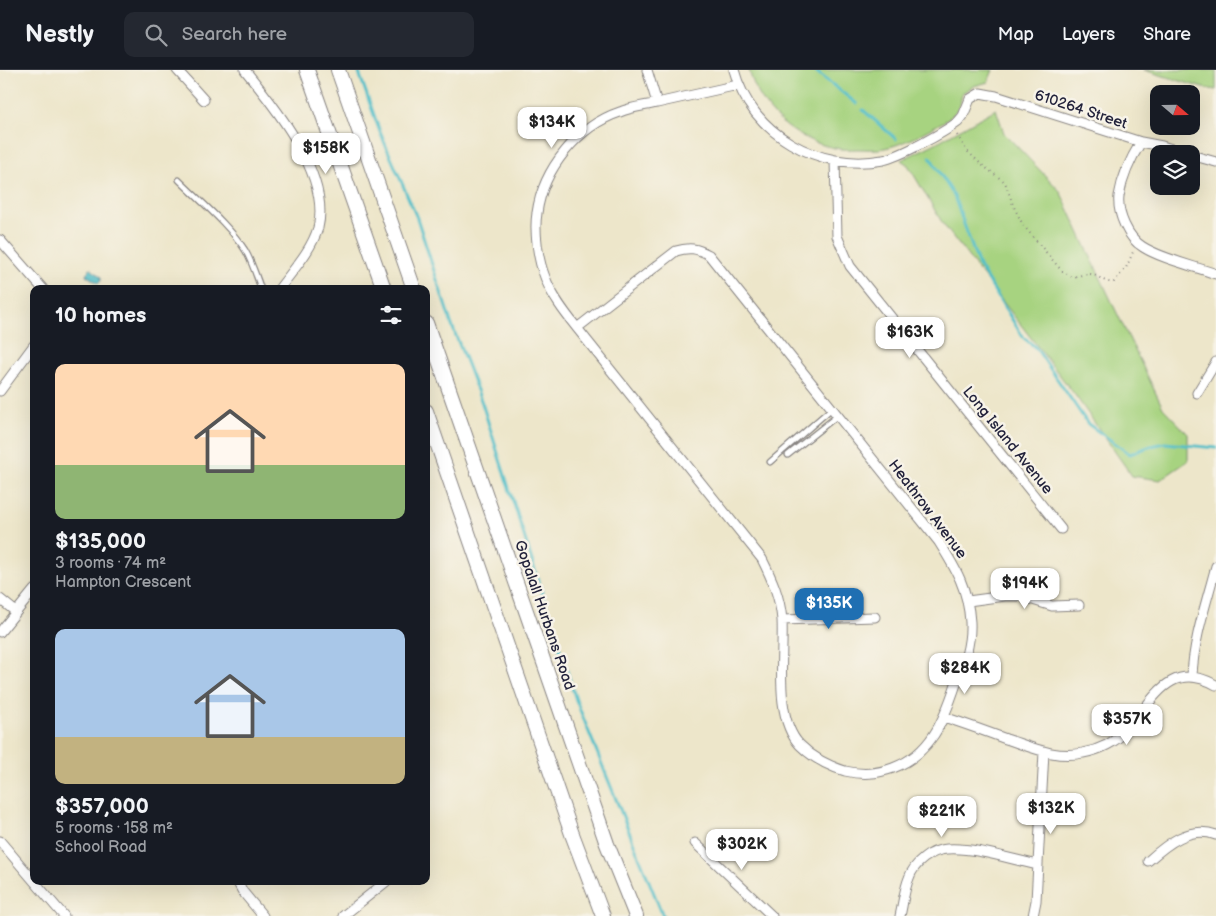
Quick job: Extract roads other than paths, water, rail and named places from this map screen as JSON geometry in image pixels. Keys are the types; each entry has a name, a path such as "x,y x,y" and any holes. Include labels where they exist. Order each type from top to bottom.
{"main road":[{"path":"307,70 383,285"},
{"path":"338,70 413,285"},
{"name":"Gopalall Hurbans Road","path":"430,335 607,844 636,916"},
{"path":"430,423 572,834 603,916"}],"street":[{"path":"177,70 204,100"},
{"path":"245,70 266,96 306,159 316,181 320,205 318,228 305,254 283,285"},
{"path":"647,70 657,103"},
{"path":"734,70 738,85 752,108 767,126 789,143 812,154 835,160"},
{"name":"Heathrow Avenue","path":"577,328 676,251 688,248 699,249 709,255 939,542 959,574 968,601 969,644 944,717 930,742 915,757 897,767 877,774 858,774 838,769 816,759 798,744 788,724 782,701 782,620 776,589 762,560 577,328 563,310 545,277 538,247 537,214 544,188 557,162 575,140 592,126 619,112 738,85"},
{"name":"610264 Street","path":"835,160 855,162 885,160 918,145 952,126 963,116 970,98 976,94 988,94 1140,142 1156,145"},
{"path":"1140,142 1128,168 1119,197 1119,208 1132,236 1137,242 1153,252 1216,274"},
{"name":"610264 Street","path":"1200,157 1216,162"},
{"name":"Long Island Avenue","path":"835,160 837,236 850,266 1061,529"},
{"path":"0,240 39,285"},
{"path":"0,391 30,350"},
{"path":"1197,393 1216,362"},
{"path":"1192,677 1192,664 1196,644 1216,566"},
{"path":"0,632 30,595"},
{"path":"968,601 1020,596 1052,606 1079,605"},
{"path":"0,599 16,612"},
{"path":"782,620 875,617"},
{"path":"944,717 1044,752 1069,755 1084,753 1114,742 1126,731 1160,689 1171,681 1181,677 1192,677 1216,685"},
{"path":"1033,916 1036,901 1044,752"},
{"path":"1148,861 1163,848 1192,832 1216,835"},
{"path":"0,841 30,876"},
{"path":"695,843 772,916"},
{"path":"900,916 909,877 925,856 946,849 974,851 1038,866"},
{"path":"37,885 64,916"},
{"path":"239,885 242,892 263,916"},
{"path":"343,916 382,885"}],"lane":[{"path":"179,180 243,248 255,268 260,285"},
{"path":"788,455 835,412"},
{"path":"770,462 835,412"}],"water":[{"path":"90,268 101,277 101,281 98,283 86,275"}],"waterway":[{"path":"358,70 380,132 417,218 451,323 482,403 576,700 663,916"},
{"path":"814,70 857,104"},
{"path":"863,110 896,139"},
{"path":"930,157 954,196 979,266 1023,337 1036,348 1088,424 1130,454 1165,443 1216,448"}]}
